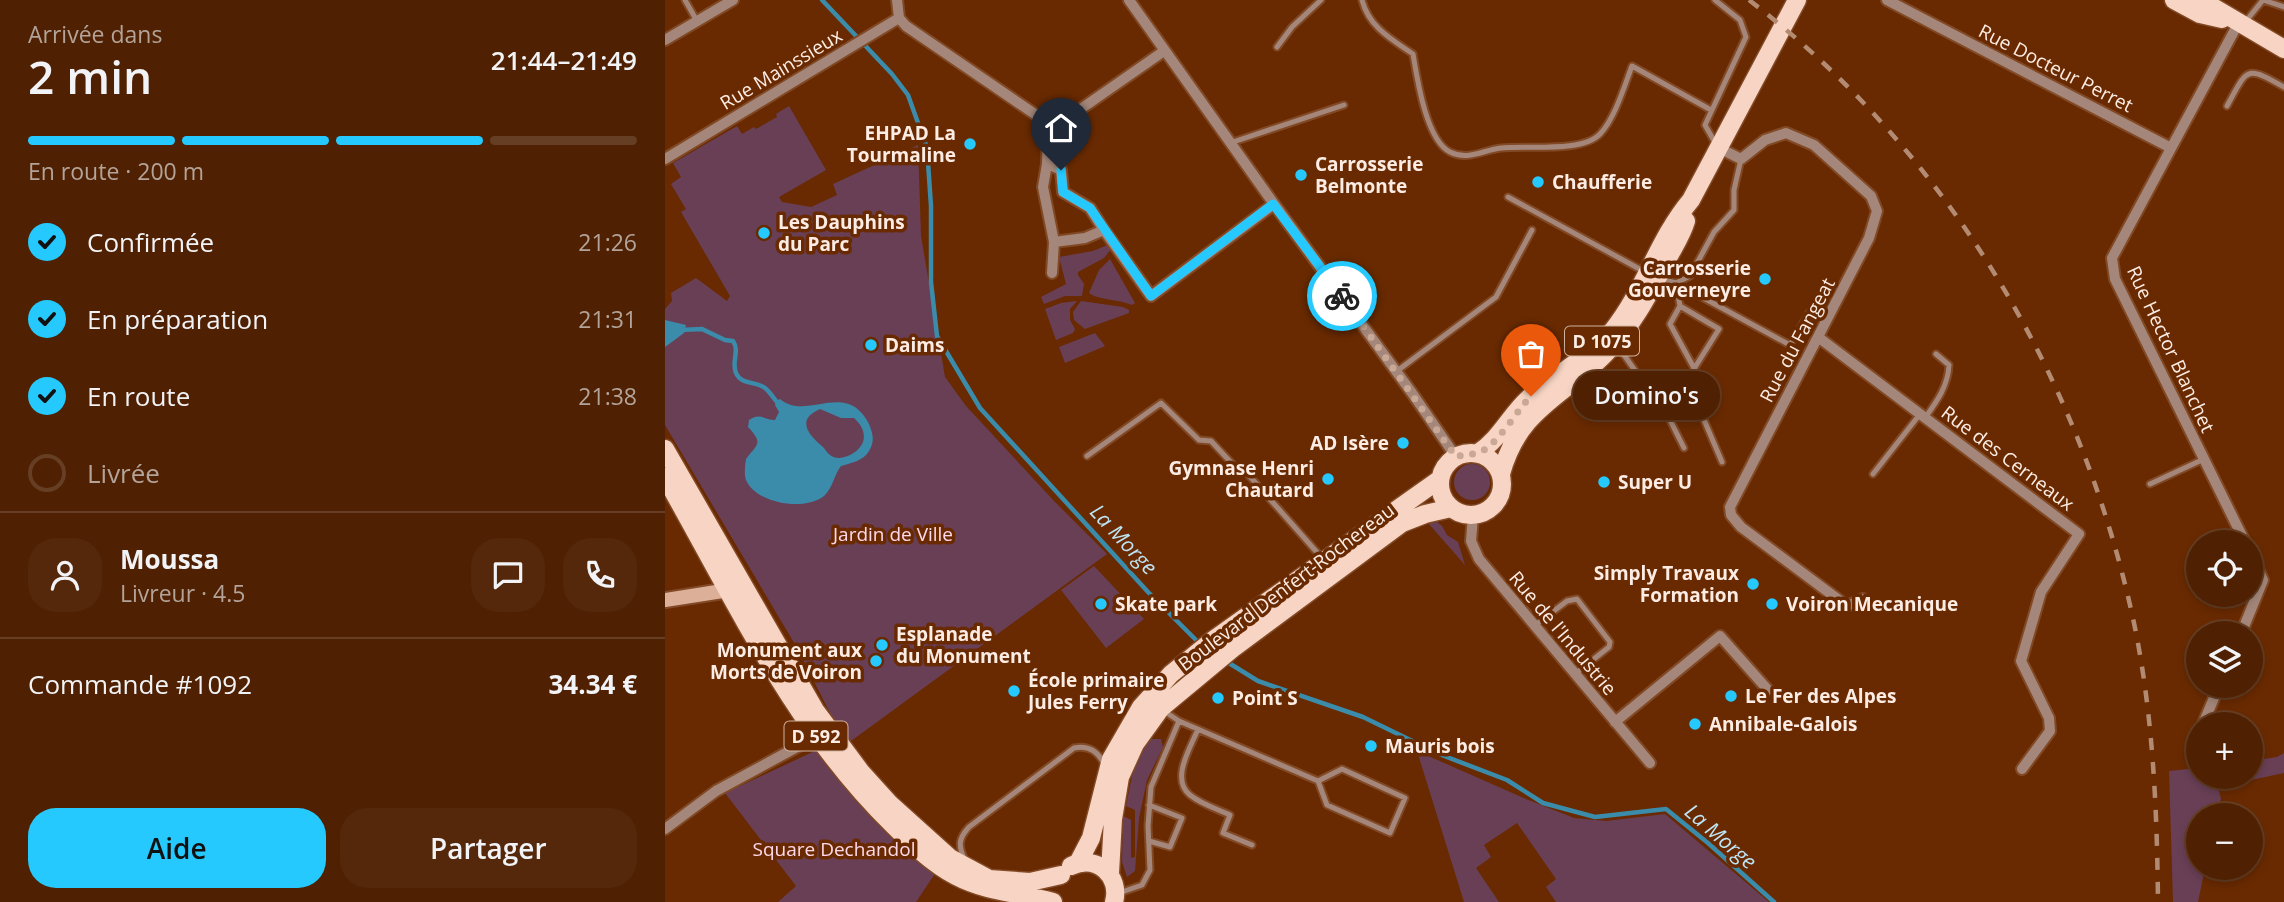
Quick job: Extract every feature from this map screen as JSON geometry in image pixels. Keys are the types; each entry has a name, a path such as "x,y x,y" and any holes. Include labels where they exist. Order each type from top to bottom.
{"main road":[{"name":"D 1075","path":"1501,474 1516,436 1528,418 1580,377 1611,339 1638,313 1652,275 1684,227 1691,200 1797,0"},
{"path":"2174,0 2200,14 2239,23"},
{"path":"2201,0 2284,49"},
{"name":"D 1075","path":"1478,453 1489,446 1531,396 1611,339"},
{"name":"D 592","path":"665,449 735,587"},
{"path":"1440,479 1442,494 1451,508 1461,514 1473,516 1487,512 1498,502 1503,488 1496,464 1478,453 1456,457"},
{"name":"Boulevard Denfert-Rochereau","path":"1078,863 1091,838 1108,770 1141,707 1190,657 1440,479 1446,466 1456,457"},
{"name":"D 592","path":"665,477 735,587 822,733 871,804 939,866 979,887 1053,902"},
{"name":"Boulevard Denfert-Rochereau","path":"1115,898 1115,883 1110,873 1113,819 1120,778 1135,744 1161,708 1232,649 1402,523 1451,508"},
{"name":"D 592","path":"822,733 898,811 950,858 970,870 989,879 1007,881 1030,882 1061,875"},
{"path":"1058,902 1057,885 1068,867 1090,862 1110,873"}],"street":[{"path":"665,40 733,0"},
{"path":"897,0 899,18 906,26 1042,119 1052,129"},
{"path":"1129,0 1456,457"},
{"name":"Rue Docteur Perret","path":"1887,0 2171,148"},
{"name":"Rue Mainssieux","path":"665,159 899,18"},
{"name":"Rue Hector Blanchet","path":"2239,23 2112,258 2115,279 2239,530"},
{"path":"1052,273 1054,242 1043,187 1048,164 1048,135 1052,129 1164,51"},
{"name":"Rue du Fangeat","path":"1741,159 1765,140 1786,133 1814,145 1871,196 1877,211 1869,238 1730,507 1731,516 1741,527 1847,606 1863,599"},
{"path":"1719,148 1741,159"},
{"path":"1048,164 1061,170 1063,192 1090,208 1151,296 1273,204"},
{"path":"1054,242 1085,237 1104,230"},
{"name":"Rue des Cerneaux","path":"1818,337 2079,534 2041,592 2021,661 2049,719 2050,731 2022,769"},
{"name":"Rue de l'Industrie","path":"1473,516 1473,549 1650,763"},
{"path":"665,600 735,587"},
{"path":"1615,722 1720,635 1768,690"},
{"path":"665,829 716,790 822,733"}],"lane":[{"path":"685,0 697,21"},
{"path":"1277,47 1292,27 1321,0"},
{"path":"1362,0 1365,12 1378,30 1413,54 1421,100 1438,140 1449,152 1472,156 1500,148 1576,145 1599,135 1618,104 1632,66 1711,110"},
{"path":"1715,0 1740,20 1746,37 1706,125 1719,148"},
{"path":"2239,23 2248,21 2263,1 2284,7"},
{"path":"2227,106 2243,77 2249,74 2258,73 2284,87"},
{"path":"1230,143 1344,105"},
{"path":"1676,283 1690,276 1714,232 1734,210 1734,190 1741,159"},
{"path":"1508,197 1652,275 1676,283 1790,345 1827,283"},
{"path":"1397,372 1496,297 1532,230"},
{"path":"1676,283 1680,306 1670,324 1694,368"},
{"path":"1680,306 1719,329 1687,380 1722,462"},
{"path":"1611,339 1670,420 1684,448"},
{"path":"1873,474 1940,397 1948,377 1949,365 1936,354"},
{"path":"1087,456 1161,403 1199,440 1210,441 1239,471 1246,472 1325,560"},
{"path":"2150,484 2204,459"},
{"path":"1534,626 1567,601 1577,599 1610,642 1609,647 1575,674"},
{"path":"1161,708 1179,721 1318,781 1327,806 1390,833 1405,798 1342,769 1318,781"},
{"path":"1115,898 1142,885 1150,870 1151,787 1179,721"},
{"path":"1198,729 1181,770 1185,789 1190,796 1230,815 1223,833 1252,845"},
{"path":"970,870 959,849 961,837 968,827 1074,748 1082,746 1093,749 1100,755 1108,770"},
{"path":"1149,805 1182,818 1170,847 1149,841"}],"green space":[{"name":"Jardin de Ville","path":"789,106 826,170 779,197 782,202 811,207 837,195 833,184 918,145 921,236 945,377 966,406 1107,554 851,741 831,715 796,646 665,425 665,309 672,301 671,293 696,278 727,301 730,296 681,212 686,209 671,184 681,177 673,163 737,126 742,134 754,127 756,129 777,117 776,114"},
{"path":"1110,244 1112,248 1104,258 1078,272 1084,284 1082,296 1065,296 1044,304 1041,297 1066,284 1059,257 1093,251"},
{"path":"1110,259 1135,303 1132,305 1089,293 1099,270"},
{"path":"1077,301 1070,309 1070,320 1075,329 1073,333 1056,340 1045,309"},
{"path":"1081,301 1123,307 1129,310 1129,313 1085,329 1074,320 1073,312"},
{"path":"1095,333 1105,346 1065,363 1059,347"},
{"path":"1472,464 1485,469 1490,482 1485,495 1472,500 1459,495 1454,482 1459,469"},
{"path":"1437,522 1447,535 1458,542 1465,565 1428,523"},
{"name":"Skate park","path":"1094,566 1144,619 1106,648 1061,590"},
{"path":"1149,739 1161,739 1163,747 1147,780 1139,818 1135,871 1127,877 1122,862 1123,816 1131,820 1131,858 1135,857 1135,810 1126,806 1134,766"},
{"name":"Square Dechandol","path":"819,749 936,872 916,902 778,902 796,886 725,793"},
{"path":"1417,751 1574,818 1606,821 1665,814 1769,902 1556,902 1546,887 1556,879 1517,823 1484,845 1491,857 1476,868 1499,902 1464,902"},
{"path":"2284,753 2284,773 2263,777 2263,759"},
{"path":"2186,769 2186,789 2218,789 2221,799 2220,803 2186,803 2186,880 2203,880 2198,902 2173,902 2169,771"}],"water":[{"path":"665,320 686,325 684,333 665,347"},
{"path":"780,399 791,405 802,406 838,402 849,404 860,411 872,431 869,451 853,463 841,466 828,492 817,500 795,504 771,500 760,495 746,480 746,459 757,444 756,437 748,427 749,420 759,416 775,420 779,412 776,401","holes":["820,409 841,418 854,418 862,429 864,439 853,453 839,458 829,454 813,438 806,423 812,413"]}],"waterway":[{"name":"La Morge","path":"822,0 892,74 908,95 927,148 931,206 931,282 937,336 980,408 1148,592 1200,644"},
{"path":"680,330 702,329 733,341 738,377 765,388 776,401"},
{"name":"La Morge","path":"1224,660 1258,681 1363,717 1439,754 1507,780 1543,803 1595,817 1666,809 1774,902"}],"railway":[{"path":"1749,0 1821,60 1886,127 1945,200 1997,277 2042,359 2080,444 2111,532 2134,623 2146,692 2153,761 2158,902"}],"way so far":[{"path":"1342,296 1456,457 1478,453 1489,446 1531,396"}],"place":[{"name":"EHPAD La Tourmaline","path":"970,144"},
{"name":"Carrosserie Belmonte","path":"1301,175"},
{"name":"Chaufferie","path":"1538,182"},
{"name":"Les Dauphins du Parc","path":"764,233"},
{"name":"Carrosserie Gouverneyre","path":"1765,279"},
{"name":"Daims","path":"871,345"},
{"name":"Domino's","path":"1531,396"},
{"name":"AD Isère","path":"1403,443"},
{"name":"Gymnase Henri Chautard","path":"1328,479"},
{"name":"Super U","path":"1604,482"},
{"name":"Simply Travaux Formation","path":"1753,584"},
{"name":"Skate park","path":"1101,604"},
{"name":"Voiron Mecanique","path":"1772,604"},
{"name":"Esplanade du Monument","path":"882,645"},
{"name":"Monument aux Morts de Voiron","path":"876,661"},
{"name":"École primaire Jules Ferry","path":"1014,691"},
{"name":"Le Fer des Alpes","path":"1731,696"},
{"name":"Point S","path":"1218,698"},
{"name":"Annibale-Galois","path":"1695,724"},
{"name":"Mauris bois","path":"1371,746"}],"route":[{"path":"1061,170 1063,192 1090,208 1151,296 1273,204 1342,296"}]}
